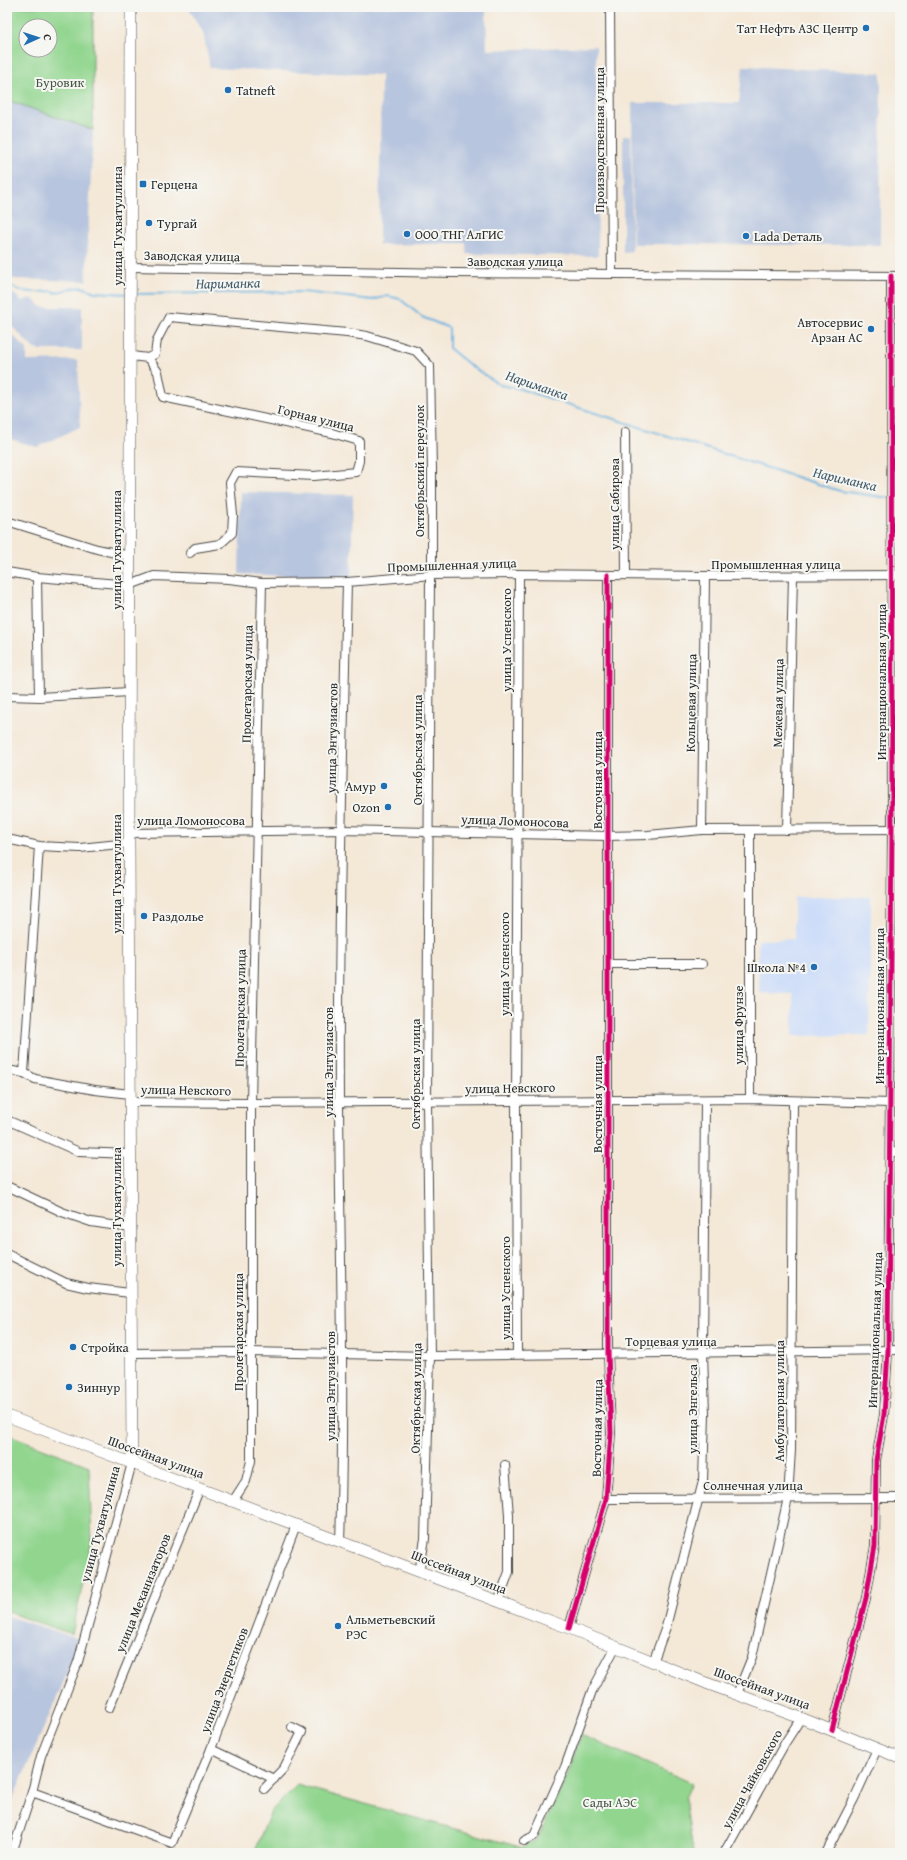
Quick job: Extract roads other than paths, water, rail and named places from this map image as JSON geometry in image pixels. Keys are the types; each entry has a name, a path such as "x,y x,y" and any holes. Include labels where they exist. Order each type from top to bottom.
{"main road":[{"name":"улица Тухватуллина","path":"131,7 129,838 131,1228 130,1352 132,1463"},
{"name":"Шоссейная улица","path":"7,1416 570,1628 616,1648 832,1730 900,1758"}],"street":[{"name":"Производственная улица","path":"610,7 612,273"},
{"name":"Заводская улица","path":"131,272 612,273 900,276"},
{"name":"Интернациональная улица","path":"832,1730 866,1598 875,1546 874,1497 876,1460 884,1415 888,1352 890,1103 896,829 896,575 892,503 891,276"},
{"name":"Октябрьский переулок","path":"148,358 155,354 157,340 169,317 367,336 416,351 430,366 432,470 431,575"},
{"path":"131,356 148,358"},
{"name":"Горная улица","path":"148,358 158,372 163,397 317,429 359,441 359,461 356,472 314,476 236,472 230,483 233,515 232,533 220,544 195,548 190,553"},
{"name":"улица Сабирова","path":"625,432 626,575"},
{"path":"7,521 98,549 130,556"},
{"name":"Промышленная улица","path":"7,572 37,577 130,585 154,576 262,583 347,582 431,575 896,575"},
{"name":"улица Успенского","path":"517,1354 516,1100 519,574"},
{"name":"Октябрьская улица","path":"420,1572 425,1539 430,1356 427,1101 431,575"},
{"name":"Восточная улица","path":"570,1628 606,1499 611,1433 608,1354 608,575"},
{"name":"Кольцевая улица","path":"702,830 705,576"},
{"name":"Межевая улица","path":"787,830 793,576"},
{"path":"37,577 39,697"},
{"name":"улица Энтузиастов","path":"340,1542 342,1468 342,1354 339,1102 347,582"},
{"name":"Пролетарская улица","path":"233,1501 246,1481 251,1461 251,1103 262,583"},
{"path":"7,696 39,697 130,692"},
{"name":"улица Ломоносова","path":"7,839 40,846 80,848 129,838 256,832 429,830 608,836 648,835 702,830 896,829"},
{"name":"улица Фрунзе","path":"750,830 750,1099"},
{"path":"24,1073 40,846"},
{"path":"608,964 702,964"},
{"path":"7,1070 24,1073 35,1079 130,1098"},
{"name":"улица Невского","path":"130,1098 251,1103 750,1099 890,1103"},
{"name":"улица Энгельса","path":"652,1662 666,1627 700,1498 703,1480 705,1414 703,1353 705,1100"},
{"name":"Амбулаторная улица","path":"737,1694 752,1657 788,1498 791,1450 793,1101"},
{"path":"7,1120 79,1152 130,1154"},
{"path":"890,1152 900,1152"},
{"path":"7,1186 62,1212 91,1222 131,1228"},
{"path":"7,1254 66,1283 88,1288 130,1293"},
{"name":"Торцевая улица","path":"130,1352 250,1352 430,1356 517,1354 888,1352 900,1350"},
{"name":"улица Тухватуллина","path":"12,1853 32,1792 41,1756 78,1662 132,1463"},
{"path":"498,1602 509,1572 509,1515 506,1465"},
{"name":"улица Механизаторов","path":"109,1708 200,1488"},
{"name":"Солнечная улица","path":"606,1499 900,1498"},
{"name":"улица Энергетиков","path":"32,1792 172,1843 211,1749 296,1525"},
{"path":"524,1841 534,1836 565,1767 592,1692 616,1648"},
{"name":"улица Чайковского","path":"724,1853 785,1743 801,1718"},
{"path":"264,1789 288,1761 302,1732 292,1727"},
{"path":"211,1749 274,1779"},
{"path":"826,1853 854,1799 877,1749"}],"waterway":[{"name":"Нариманка","path":"7,283 12,287 28,292 53,291 55,293 82,287 95,292 127,294"},
{"name":"Нариманка","path":"134,294 303,292 373,300 387,296 400,299 422,317 449,328 449,348 471,366 500,385 517,388 840,491 889,498"},
{"name":"Нариманка","path":"893,498 900,500"}],"place":[{"name":"Тат Нефть АЗС Центр","path":"866,28"},
{"name":"Tatneft","path":"228,90"},
{"name":"Герцена","path":"143,184"},
{"name":"Тургай","path":"149,223"},
{"name":"ООО ТНГ АлГИС","path":"407,234"},
{"name":"Lada Dеталь","path":"746,236"},
{"name":"Автосервис Арзан АС","path":"871,329"},
{"name":"Амур","path":"384,786"},
{"name":"Ozon","path":"388,807"},
{"name":"Раздолье","path":"144,916"},
{"name":"Школа №4","path":"814,967"},
{"name":"Стройка","path":"73,1347"},
{"name":"Зиннур","path":"69,1387"},
{"name":"Альметьевский РЭС","path":"338,1626"}],"park label":[{"name":"Буровик","path":"60,82"},
{"name":"Сады АЭС","path":"610,1802"}]}
